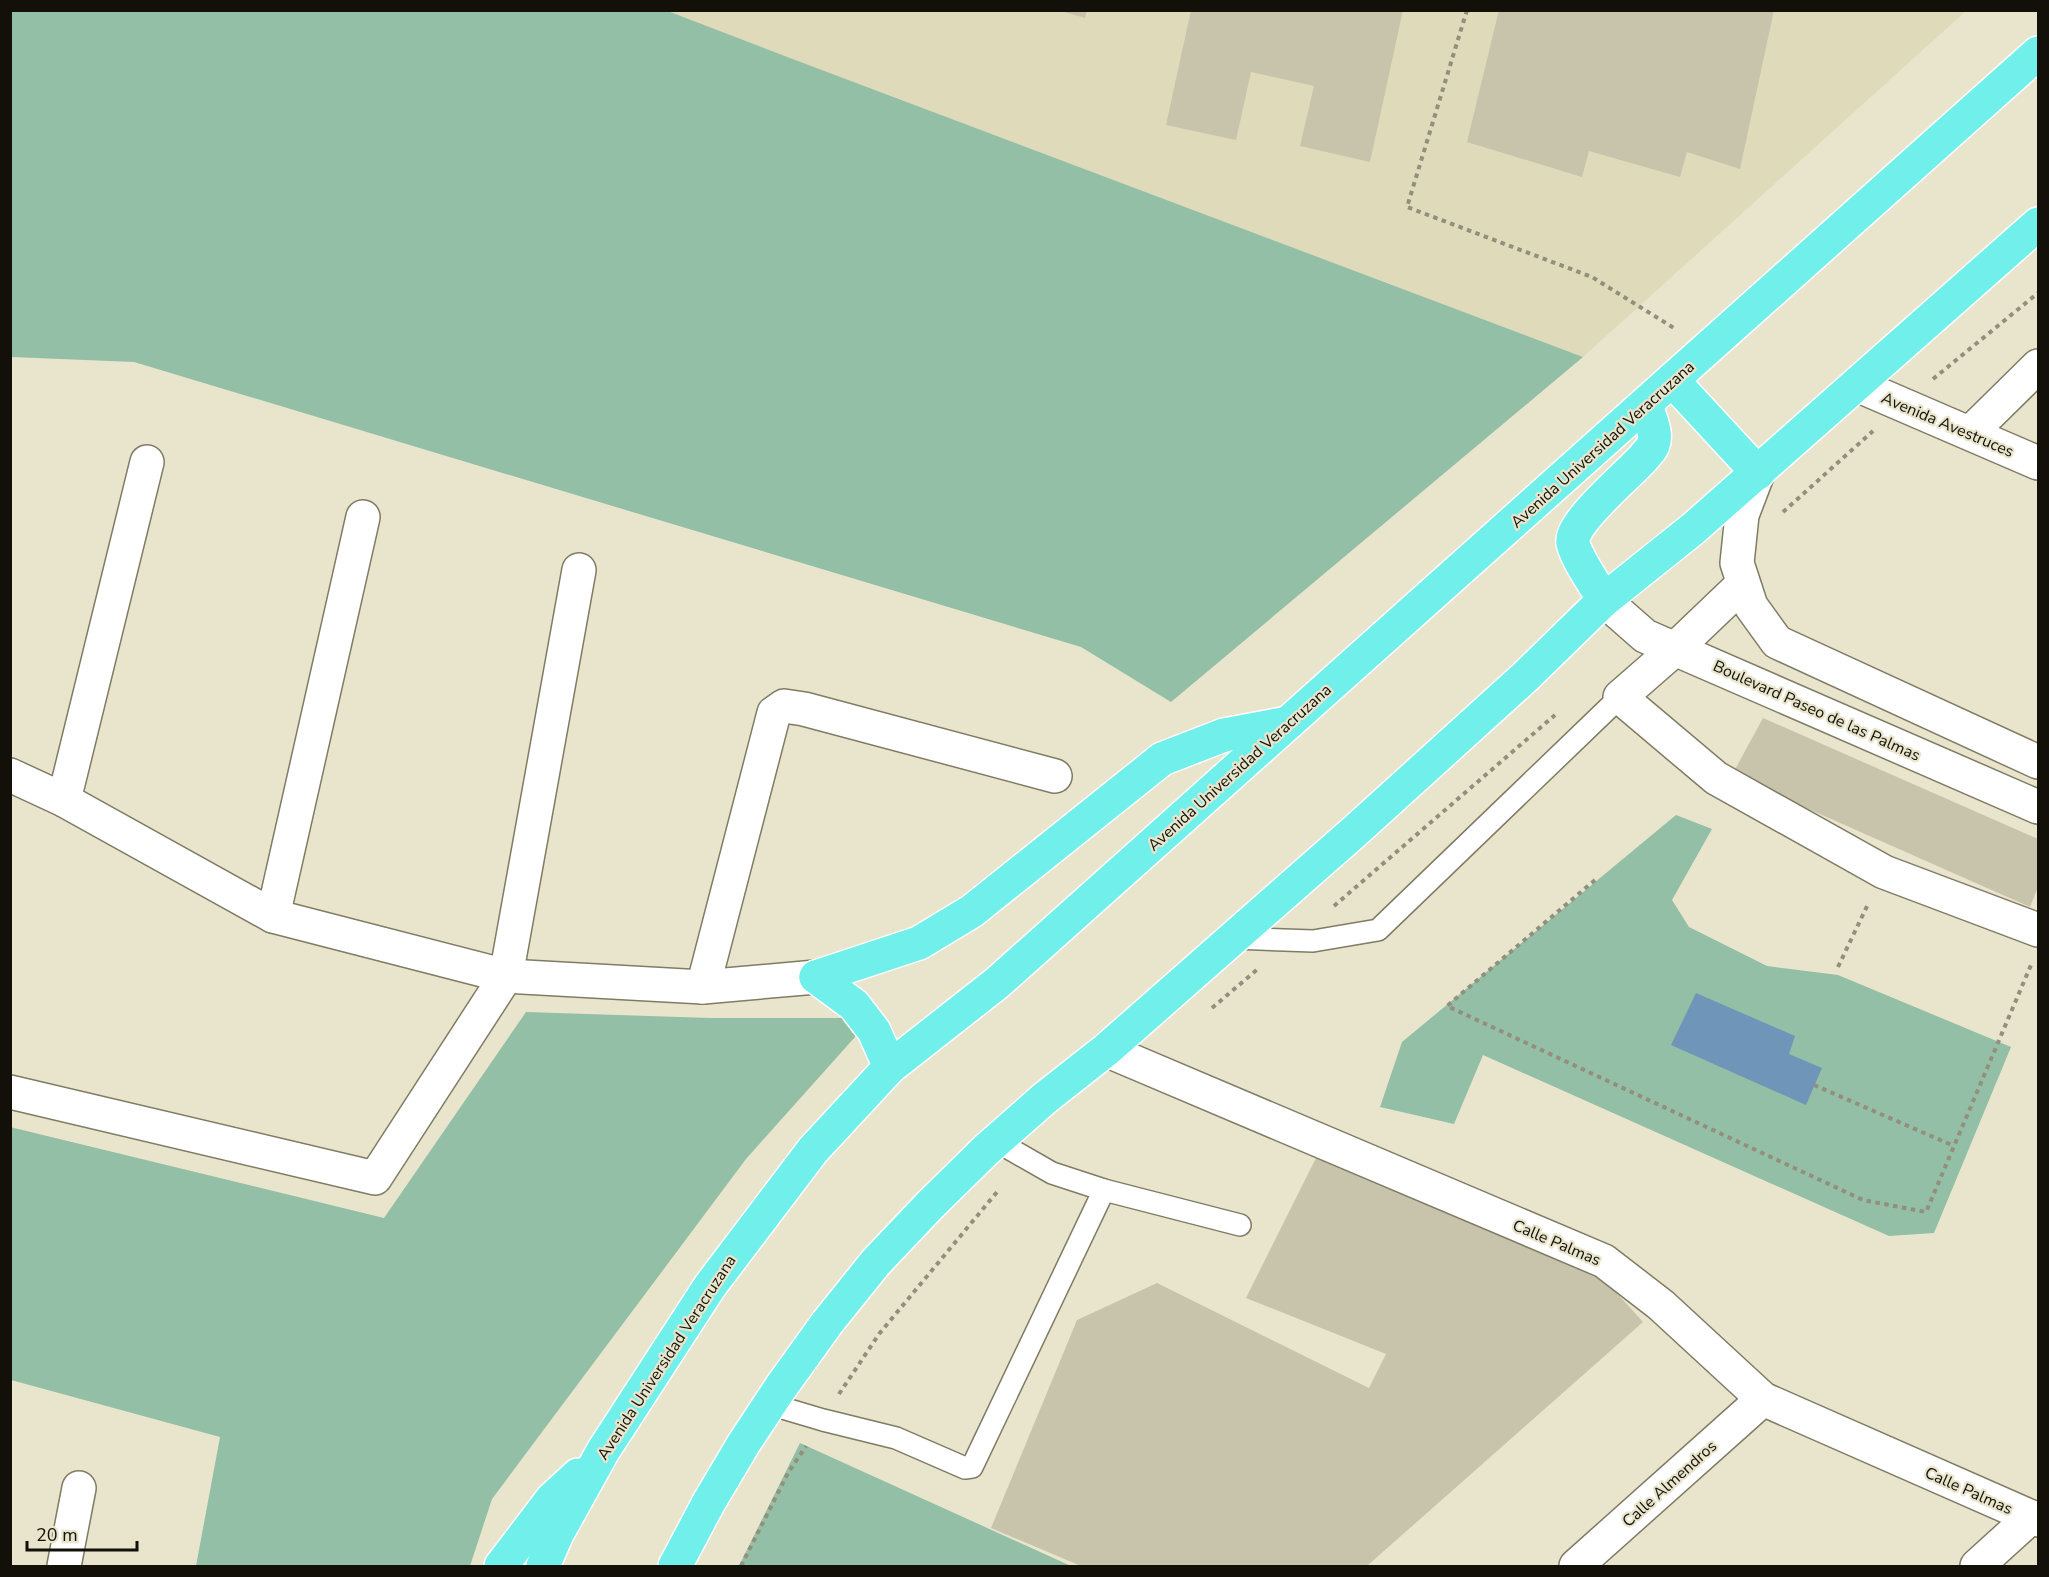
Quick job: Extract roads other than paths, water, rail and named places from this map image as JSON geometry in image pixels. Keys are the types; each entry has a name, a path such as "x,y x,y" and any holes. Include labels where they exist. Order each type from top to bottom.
{"main road":[{"name":"Avenida Universidad Veracruzana","path":"543,1566 556,1534 603,1452 710,1286 813,1150 890,1067 997,983 2038,54"},
{"path":"675,1566 709,1502 769,1404 827,1323 876,1263 930,1205 996,1141 1045,1098 1106,1050 1517,685 1604,600 1758,473 2038,224"},
{"path":"1672,380 1758,473"},
{"path":"1604,600 1577,553 1573,543 1573,534 1585,516 1653,446 1654,432 1646,405"},
{"path":"816,977 919,943 972,911 1162,759 1224,735 1288,723"},
{"path":"816,977 854,1005 874,1031 890,1067"},
{"path":"501,1566 552,1499 603,1452"}],"street":[{"path":"1970,433 2038,366"},
{"name":"Avenida Avestruces","path":"1857,385 2038,463"},
{"path":"64,800 147,462"},
{"path":"1758,473 1742,515 1737,563 1751,606 1778,642 2038,762"},
{"path":"273,916 363,517"},
{"path":"10,1092 375,1178 506,976 579,570"},
{"path":"1743,584 1675,649 1620,697 1716,777 1884,872 2036,944"},
{"name":"Boulevard Paseo de las Palmas","path":"1604,600 1645,636 2038,807"},
{"path":"703,987 774,712 784,706 804,709 1055,776"},
{"path":"10,775 64,800 273,916 506,976 703,987 816,977"},
{"name":"Calle Palmas","path":"1106,1050 1605,1261 1661,1305 1762,1399 2035,1519"},
{"name":"Calle Almendros","path":"1576,1566 1762,1399"},
{"path":"64,1566 79,1488"},
{"path":"1977,1566 2035,1519"}],"lane":[{"path":"1233,938 1313,941 1378,930 1620,697"},
{"path":"996,1141 1052,1173 1104,1190 1240,1225"},
{"path":"769,1404 896,1438 965,1468 972,1467 1104,1190"}],"water":[{"path":"1696,993 1795,1036 1789,1054 1822,1068 1806,1105 1671,1045"}]}
